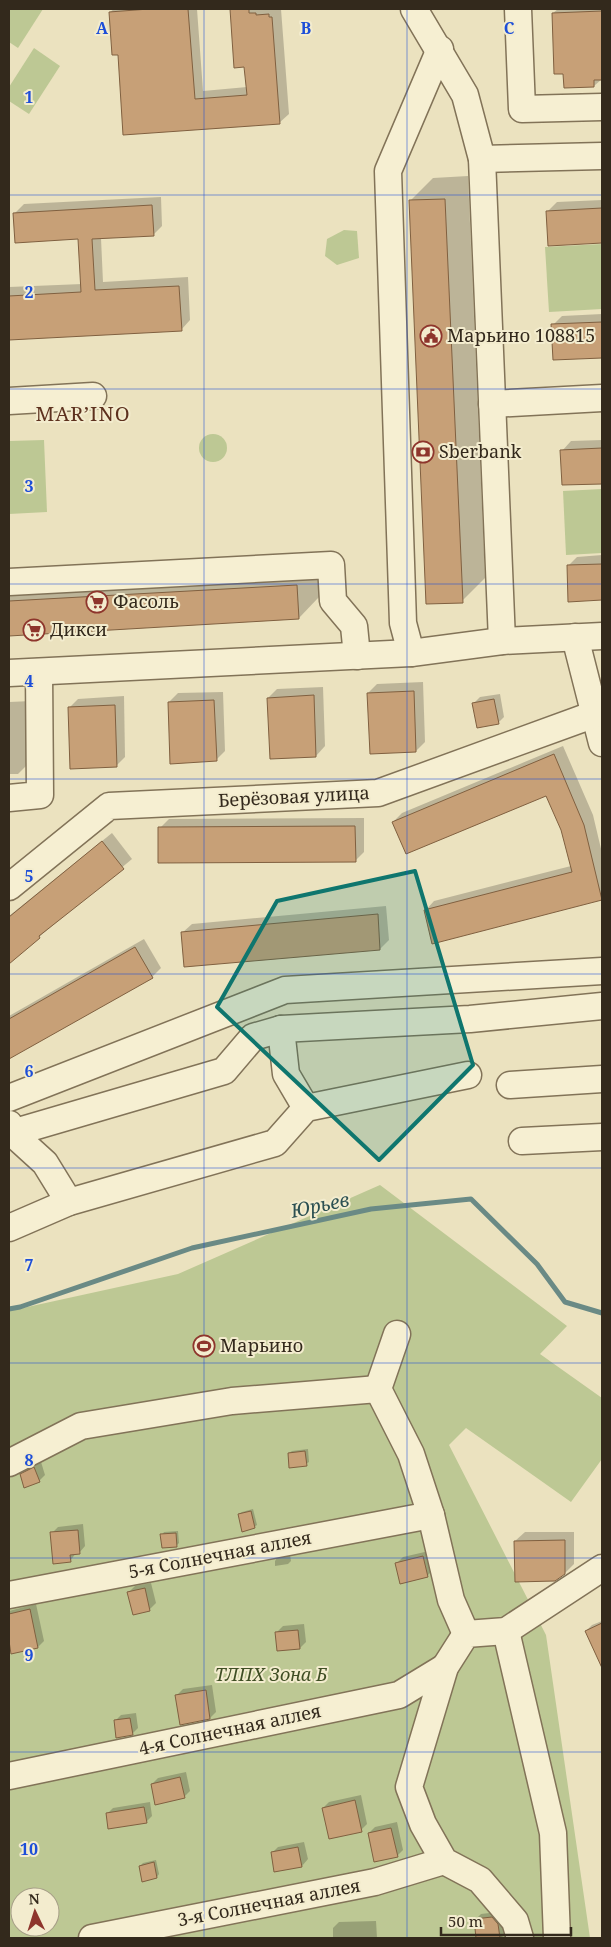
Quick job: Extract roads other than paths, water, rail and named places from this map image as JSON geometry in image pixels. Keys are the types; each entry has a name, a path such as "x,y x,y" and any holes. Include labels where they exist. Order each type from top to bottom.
{"street":[{"path":"414,9 440,49 465,95 482,159 502,641"},
{"path":"518,9 522,109 602,107"},
{"path":"411,653 403,623 388,171 440,49"},
{"path":"482,159 602,156"},
{"path":"9,401 93,396"},
{"path":"492,404 602,398"},
{"path":"9,582 331,566 333,601 354,626 357,656"},
{"path":"9,673 411,653 502,641 602,636"},
{"path":"574,637 602,743"},
{"path":"9,798 40,795 39,672"},
{"name":"Берёзовая улица","path":"9,887 108,806 378,793 595,714"},
{"path":"9,1098 285,990 602,971"},
{"path":"69,1202 45,1163 11,1129 224,1071 253,1037 281,1029 470,1019 602,1006"},
{"path":"281,1029 286,1074 306,1108"},
{"path":"9,1228 69,1202 275,1143 306,1108 468,1075"},
{"path":"510,1085 602,1079"},
{"path":"522,1141 602,1137"},
{"path":"397,1334 378,1389 411,1454 431,1515 451,1600 466,1634"},
{"path":"9,1463 81,1426 232,1401 378,1389"},
{"name":"5-я Солнечная аллея","path":"9,1595 431,1515"},
{"path":"466,1634 506,1631 602,1568"},
{"path":"506,1631 552,1833 556,1938"},
{"path":"466,1634 444,1667 409,1787 423,1824 444,1861 480,1880 515,1922 520,1938"},
{"name":"4-я Солнечная аллея","path":"9,1776 399,1695 444,1667"},
{"name":"3-я Солнечная аллея","path":"92,1938 376,1882 444,1861"}],"waterway":[{"name":"Юрьев","path":"9,1309 20,1307 192,1248 371,1209 471,1199 537,1264 565,1302 602,1313"}],"place":[{"name":"Марьино 108815","path":"431,336"},
{"name":"Sberbank","path":"423,452"},
{"name":"Фасоль","path":"97,602"},
{"name":"Дикси","path":"34,630"},
{"name":"Марьино","path":"204,1346"}],"district":[{"name":"MAR’INO","path":"83,414"}],"park label":[{"name":"ТЛПХ Зона Б","path":"271,1675"}]}
